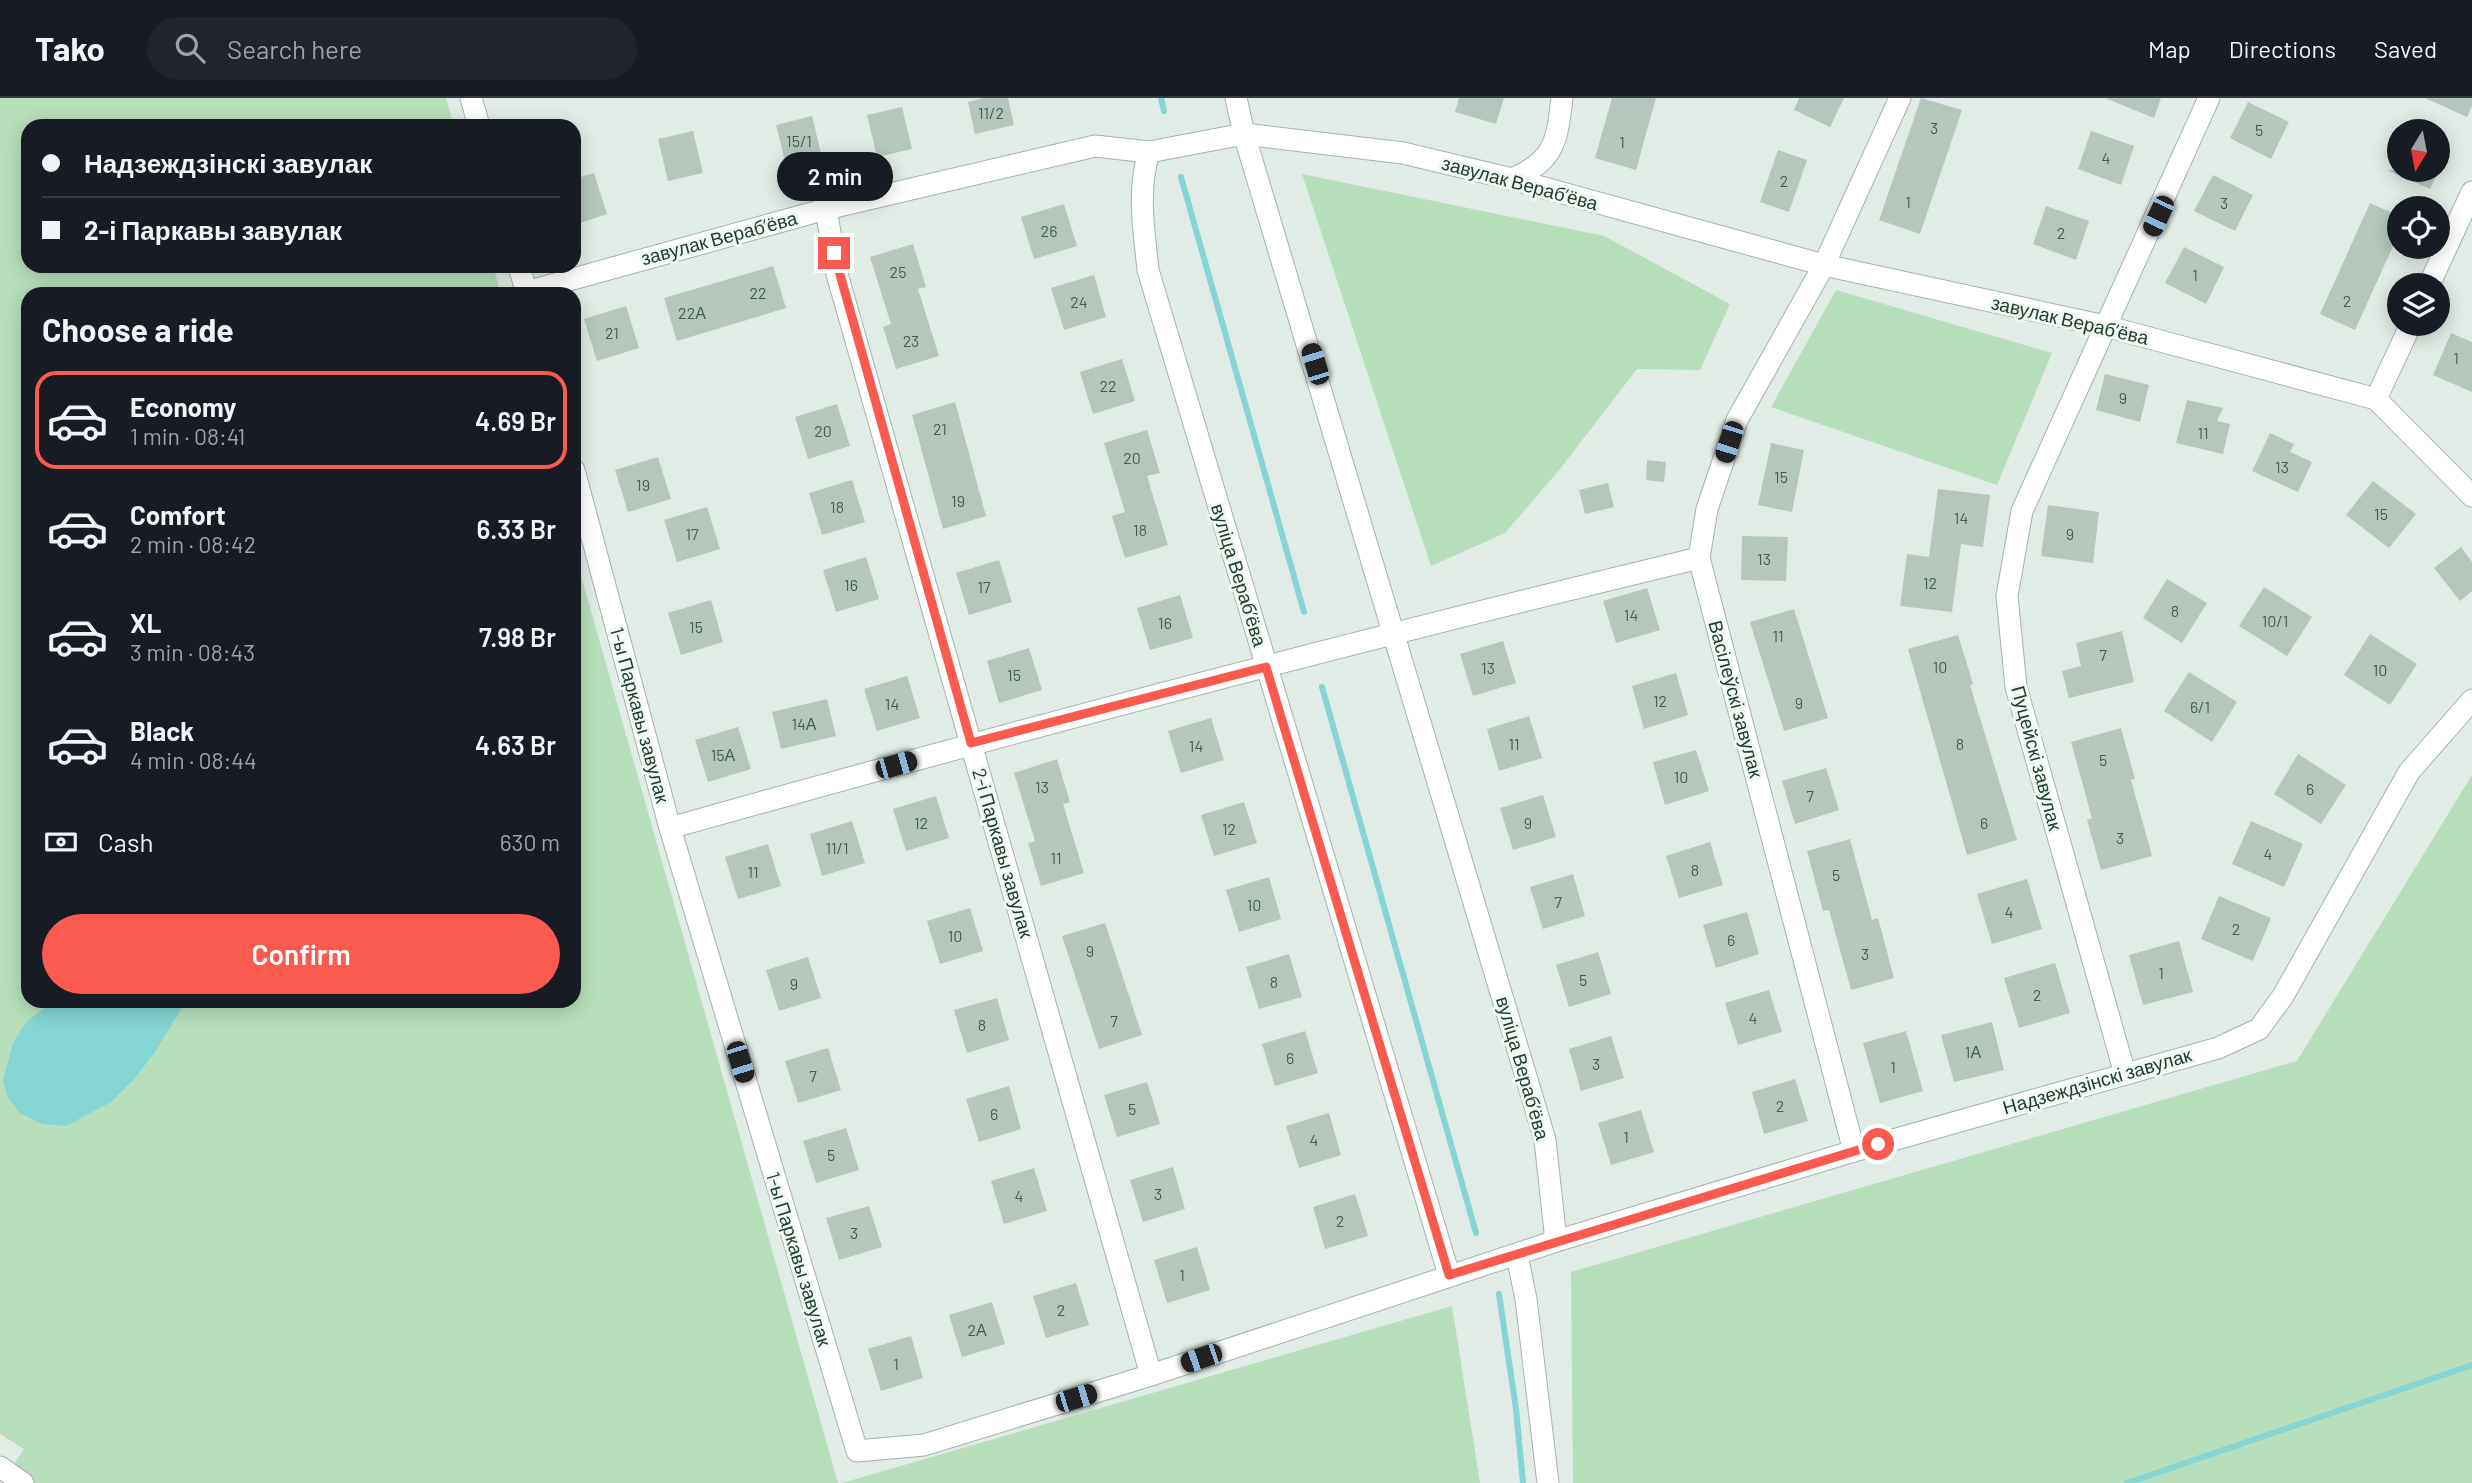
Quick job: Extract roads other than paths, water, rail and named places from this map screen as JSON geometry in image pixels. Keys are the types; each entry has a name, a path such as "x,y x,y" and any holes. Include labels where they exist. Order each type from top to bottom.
{"street":[{"path":"471,98 477,119"},
{"name":"вуліца Верабʼёва","path":"1236,98 1244,134 1395,631 1545,1140 1556,1241"},
{"path":"1512,179 1541,165 1552,148 1562,98"},
{"name":"Васілеўскі завулак","path":"1854,1151 1699,558 1707,509 1737,420 1824,265 1899,98"},
{"name":"Пуцейскі завулак","path":"2124,1074 2016,687 2007,596 2022,511 2209,98"},
{"name":"завулак Верабʼёва","path":"547,287 826,209 1096,146 1149,152 1244,134 1403,153 1512,179 1824,265 2105,326 2376,399"},
{"name":"вуліца Верабʼёва","path":"1149,152 1142,173 1141,198 1148,270 1449,1275"},
{"path":"2435,273 2472,192"},
{"name":"2-і Паркавы завулак","path":"826,209 837,274 1152,1375"},
{"path":"2405,336 2376,399 2472,496"},
{"name":"1-ы Паркавы завулак","path":"581,496 670,828 857,1451 925,1445 1152,1375 1449,1275 1517,1256"},
{"path":"670,828 971,743 1395,631 1699,558"},
{"name":"Надзеждзінскі завулак","path":"1517,1256 1556,1241 1854,1151 2218,1048 2259,1029 2283,996 2409,772 2472,700"},
{"path":"1517,1256 1526,1299 1548,1483"},
{"path":"0,1467 23,1483"}],"water":[{"path":"45,1008 182,1008 155,1052 134,1079 111,1102 66,1126 42,1124 20,1113 8,1098 3,1081 13,1043 27,1021"}],"waterway":[{"path":"1161,98 1164,111"},
{"path":"1181,177 1304,612"},
{"path":"1322,687 1476,1233"},
{"path":"1499,1294 1516,1409 1523,1483"},
{"path":"2127,1483 2472,1365"}]}
